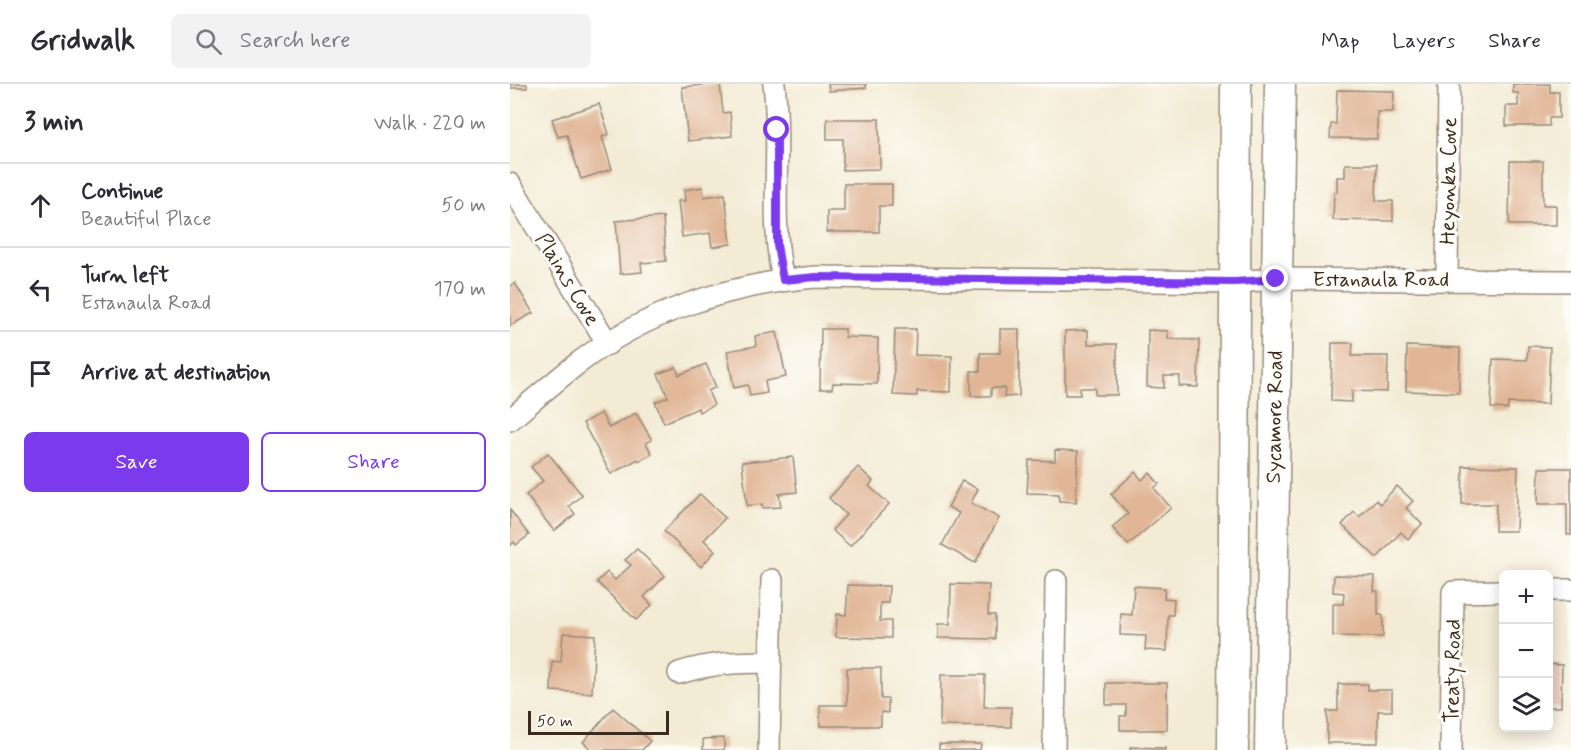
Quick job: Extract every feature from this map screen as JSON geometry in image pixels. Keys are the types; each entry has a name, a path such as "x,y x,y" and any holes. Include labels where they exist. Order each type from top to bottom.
{"street":[{"path":"774,84 777,106 777,245 783,280"},
{"name":"Sycamore Road","path":"1233,750 1236,84"},
{"name":"Sycamore Road","path":"1270,750 1280,84"},
{"name":"Heyonka Cove","path":"1447,279 1449,84"},
{"name":"Plains Cove","path":"510,184 608,344"},
{"name":"Estanaula Road","path":"510,420 578,363 648,321 711,296 783,280 816,277 1235,282 1276,279 1571,281"},
{"path":"769,750 772,580"},
{"path":"1054,750 1056,581"},
{"path":"1553,590 1571,590"},
{"name":"Treaty Road","path":"1451,750 1453,592 1499,591"},
{"path":"679,673 714,664 770,662"}],"building":[{"path":"510,84 527,84 527,88 510,88"},
{"path":"720,84 723,113 730,112 732,136 688,141 682,87"},
{"path":"828,84 866,84 866,88 829,91"},
{"path":"1513,84 1550,84 1550,92 1559,92 1559,118 1549,118 1549,126 1506,126 1506,106 1518,106 1518,93 1513,93"},
{"path":"1337,90 1394,91 1393,112 1377,112 1377,139 1330,138 1331,124 1336,124"},
{"path":"599,104 609,134 602,137 612,169 581,179 567,135 558,137 552,119"},
{"path":"827,119 879,119 880,169 843,170 843,139 827,139"},
{"path":"1510,161 1543,161 1543,205 1556,205 1556,225 1509,225"},
{"path":"1345,164 1377,164 1376,201 1393,201 1393,221 1333,220 1337,177 1345,177"},
{"path":"844,184 892,184 892,206 879,206 879,232 827,232 827,211 844,211"},
{"path":"703,187 704,197 725,194 731,244 712,247 710,233 682,237 678,201 685,201 684,190"},
{"path":"663,217 666,261 641,263 642,272 620,274 616,221"},
{"path":"515,283 533,313 510,326 510,286"},
{"path":"821,329 845,329 845,337 878,338 877,384 833,383 832,389 820,389"},
{"path":"895,329 916,329 915,355 952,356 951,392 917,391 917,396 893,395"},
{"path":"1000,329 1019,329 1019,396 1004,397 1005,388 991,388 991,396 971,396 971,371 980,371 980,353 1000,353"},
{"path":"1088,330 1088,344 1117,344 1117,395 1095,395 1095,388 1080,388 1080,395 1065,395 1065,331"},
{"path":"1148,330 1168,331 1168,339 1199,340 1198,387 1179,386 1180,376 1164,376 1164,388 1147,387"},
{"path":"777,332 786,377 765,381 767,393 750,396 748,385 734,388 727,351 756,346 755,336"},
{"path":"1332,343 1353,343 1352,356 1388,356 1387,392 1352,391 1352,402 1331,401"},
{"path":"1407,346 1460,348 1459,393 1406,391"},
{"path":"1528,346 1550,347 1548,404 1508,403 1508,409 1491,408 1493,359 1527,360"},
{"path":"706,364 716,387 708,391 714,405 699,412 698,408 664,423 655,402 668,397 658,374 676,367 679,375"},
{"path":"601,413 609,428 636,413 652,440 646,443 652,454 611,474 583,423"},
{"path":"1055,450 1078,451 1076,502 1059,501 1059,494 1027,493 1029,460 1055,461"},
{"path":"548,453 582,495 569,506 575,514 554,531 526,495 543,481 531,467"},
{"path":"793,457 797,492 779,494 781,507 763,508 762,504 747,506 742,462"},
{"path":"1463,466 1518,467 1516,531 1495,531 1496,504 1462,504"},
{"path":"858,467 873,481 869,486 889,504 850,546 832,530 846,515 829,498"},
{"path":"1539,468 1571,468 1571,535 1567,535 1567,504 1538,504"},
{"path":"1135,472 1142,480 1150,473 1159,484 1154,488 1171,508 1128,545 1112,527 1128,514 1111,494"},
{"path":"962,481 978,489 971,503 999,518 975,563 942,545 959,513 948,507"},
{"path":"1397,486 1413,501 1406,508 1422,524 1408,539 1401,532 1377,558 1342,525 1354,512 1359,517 1376,500 1380,504"},
{"path":"700,494 725,518 704,540 715,551 701,567 664,531"},
{"path":"510,510 529,535 516,545 514,542 510,546"},
{"path":"637,549 665,576 644,597 652,605 636,620 597,582 607,572 615,580 631,565 625,560"},
{"path":"1334,575 1375,576 1374,591 1378,591 1378,615 1383,615 1383,637 1333,636 1333,604 1343,604 1344,593 1333,592"},
{"path":"951,584 989,585 988,615 995,615 995,639 938,638 938,624 950,624"},
{"path":"848,585 889,586 888,603 880,603 880,621 891,621 891,638 836,637 837,614 846,615"},
{"path":"1134,586 1165,588 1164,598 1174,599 1173,615 1168,615 1167,651 1145,650 1146,636 1120,635 1121,614 1132,615"},
{"path":"563,633 595,635 592,693 551,691 552,661 561,662"},
{"path":"1553,664 1562,665 1561,707 1553,707"},
{"path":"847,668 881,668 881,699 888,699 888,713 881,712 881,726 820,726 820,705 847,705"},
{"path":"941,675 985,675 984,707 1011,707 1011,727 940,726"},
{"path":"1106,683 1167,683 1167,730 1120,730 1120,716 1126,716 1126,705 1106,705"},
{"path":"1338,684 1368,684 1368,690 1392,690 1392,711 1378,711 1378,743 1327,743 1327,711 1338,711"},
{"path":"613,708 650,741 642,750 592,750 583,742"},
{"path":"724,738 724,750 703,750 703,739"},
{"path":"939,744 981,744 980,750 939,750"},
{"path":"1130,747 1165,748 1165,750 1130,750"}],"route":[{"path":"777,130 776,224 783,280 816,277 1235,282 1276,279"}]}
